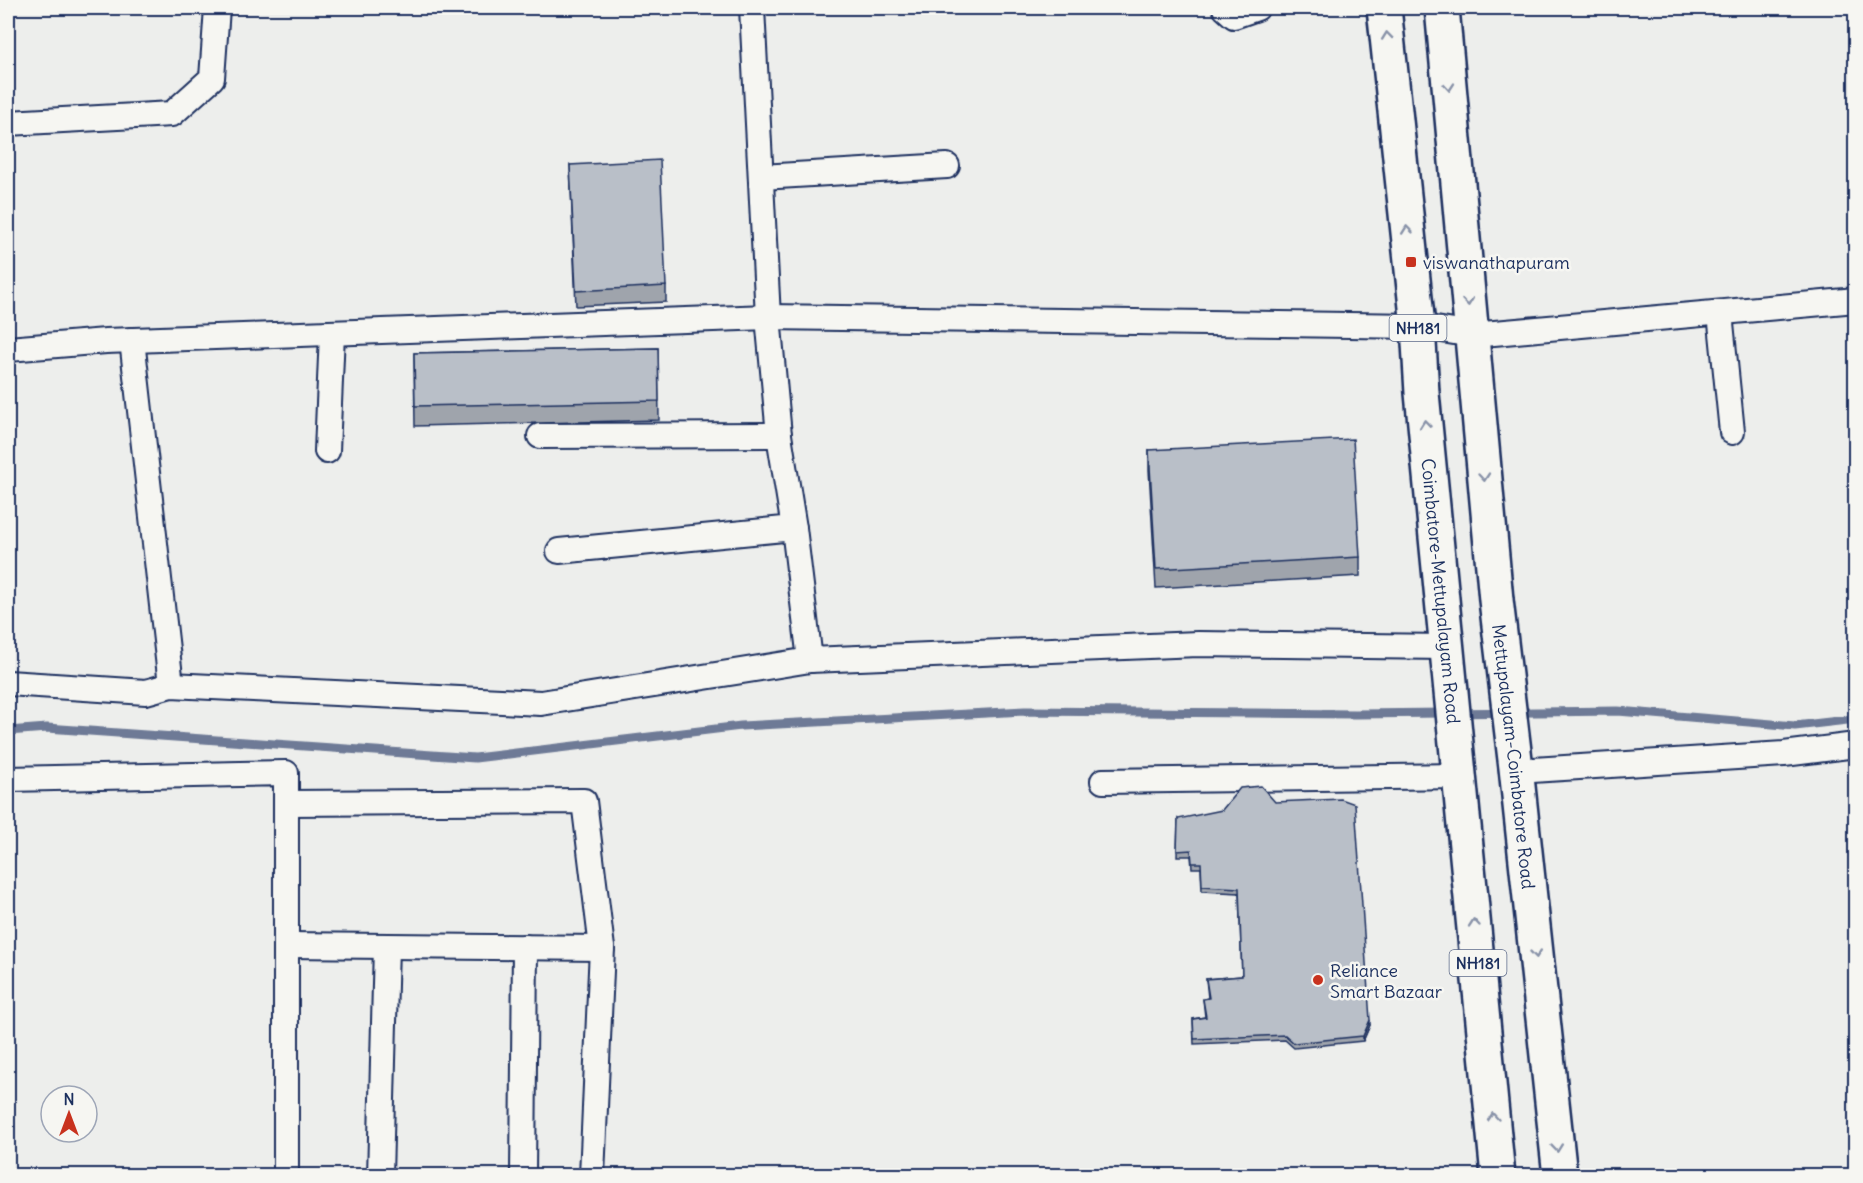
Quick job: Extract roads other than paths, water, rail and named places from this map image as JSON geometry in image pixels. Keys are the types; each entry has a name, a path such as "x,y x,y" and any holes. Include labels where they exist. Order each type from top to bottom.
{"highway":[{"name":"Coimbatore-Mettupalayam Road","path":"1384,8 1418,326 1422,393 1498,1176"},
{"name":"Mettupalayam-Coimbatore Road","path":"1442,8 1501,647 1560,1176"}],"street":[{"path":"8,123 172,114 212,78 217,8"},
{"path":"752,8 768,317 779,435 794,528 810,660"},
{"path":"1225,8 1234,16 1257,8"},
{"path":"761,177 948,166"},
{"path":"1472,335 1856,300"},
{"path":"1720,312 1732,432"},
{"path":"8,349 132,340 768,317 1418,326"},
{"name":"NH181","path":"1418,326 1472,335"},
{"path":"327,450 332,333"},
{"path":"132,340 171,685"},
{"path":"540,436 779,435"},
{"path":"559,551 794,528"},
{"path":"8,683 146,692 171,685 541,703 810,660 1198,644 1447,649"},
{"path":"1516,770 1784,754 1856,745"},
{"path":"1104,781 1459,763"},
{"path":"8,779 286,773 286,1176"},
{"path":"286,803 584,801 602,948 592,1176"},
{"path":"286,945 602,948"},
{"path":"380,1176 386,946"},
{"path":"523,1176 525,947"}],"waterway":[{"path":"8,731 47,728 475,758 741,726 1025,711 1356,714 1618,711 1795,726 1856,719"}],"place":[{"name":"viswanathapuram","path":"1411,262"},
{"name":"Reliance Smart Bazaar","path":"1318,980"}]}
